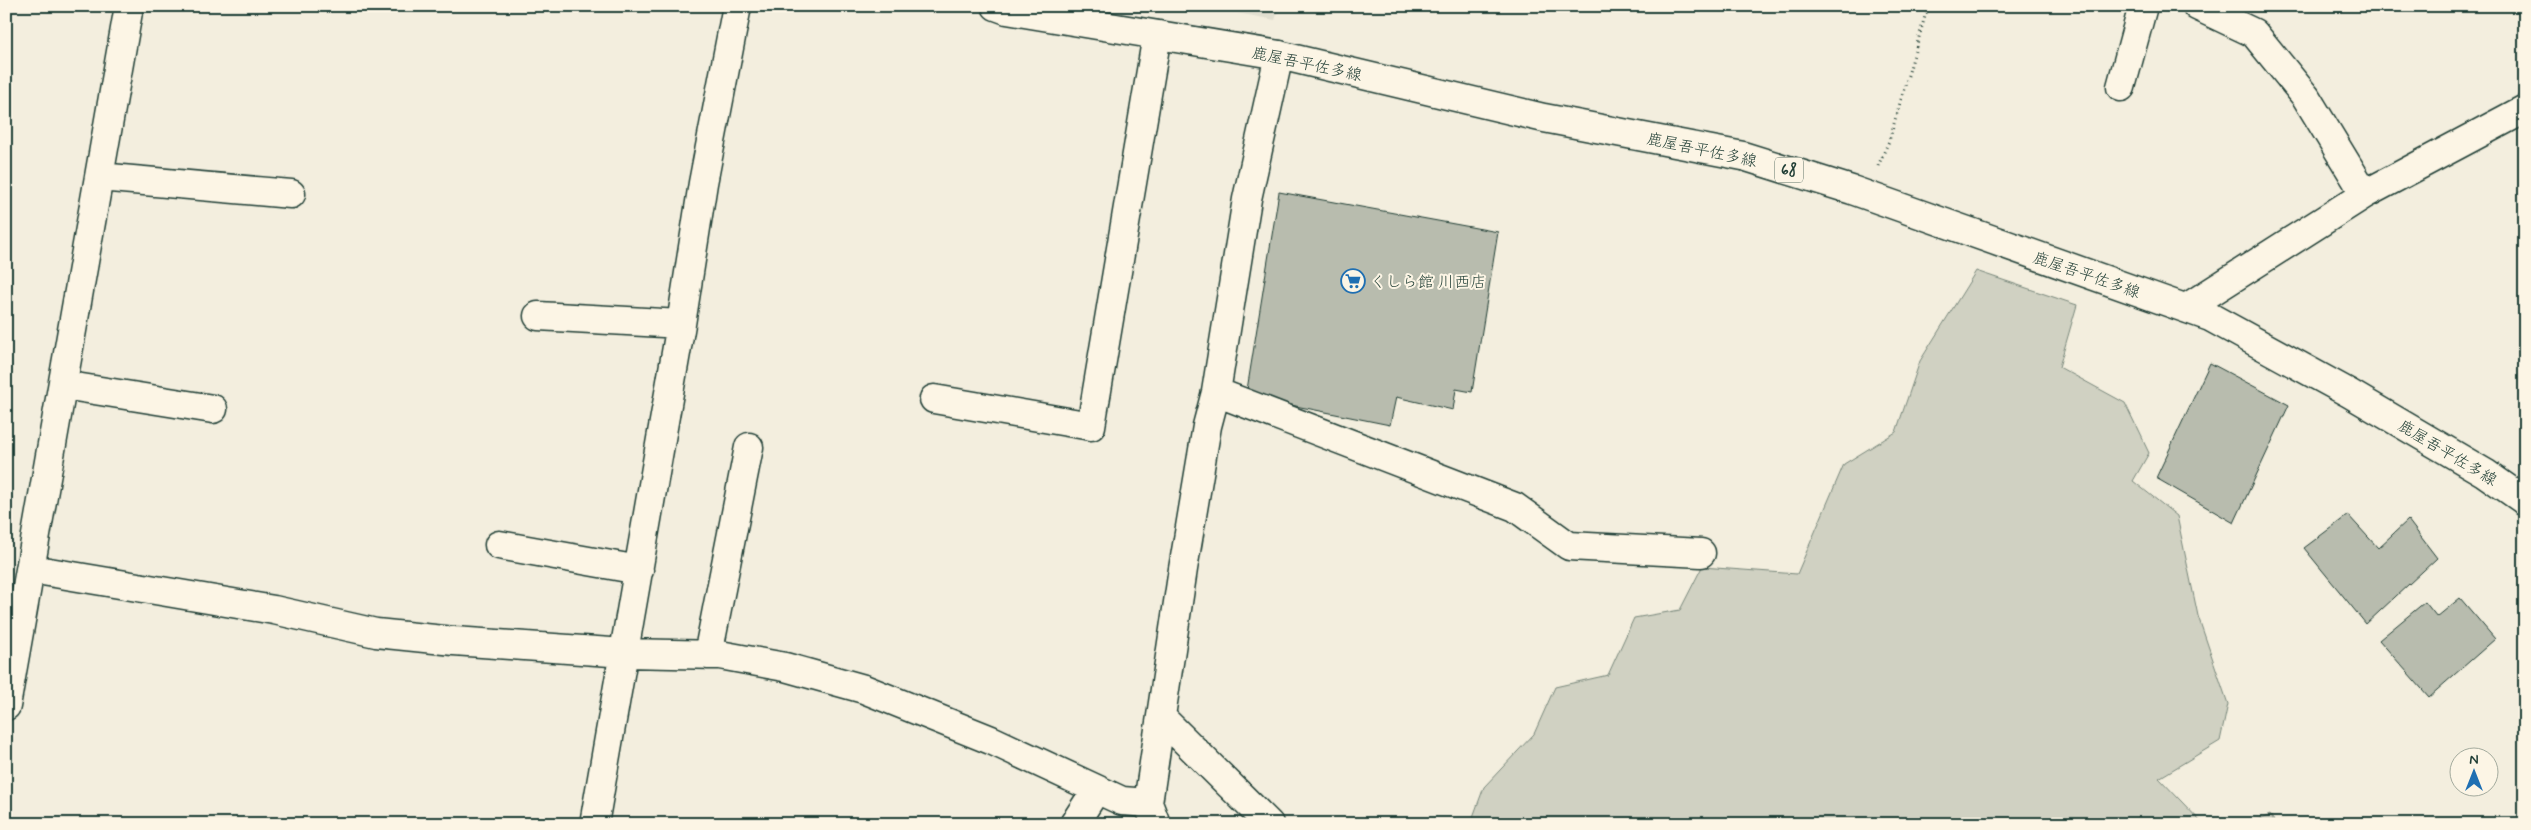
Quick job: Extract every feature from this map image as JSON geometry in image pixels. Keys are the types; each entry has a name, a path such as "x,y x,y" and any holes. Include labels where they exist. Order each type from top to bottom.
{"street":[{"path":"6,706 129,6"},
{"path":"594,824 625,653 703,184 736,6"},
{"name":"鹿屋吾平佐多線","path":"996,6 1007,10 1279,54 1544,118 1743,156 1865,196 2210,317 2349,393 2485,473 2525,501"},
{"path":"2121,87 2143,6"},
{"path":"2197,6 2254,33 2306,97 2365,194"},
{"path":"934,399 1091,426 1157,35"},
{"path":"31,569 274,610 376,632 454,641 625,653 708,655 785,668 864,689 991,740 1096,790 1152,813 1162,718 1207,426 1216,392 1247,199 1279,54"},
{"path":"2186,308 2365,194 2525,109"},
{"path":"99,178 292,194"},
{"path":"538,316 681,324"},
{"path":"63,385 213,409"},
{"path":"1216,392 1515,506 1569,546 1701,553"},
{"path":"708,655 749,447"},
{"path":"499,545 639,570"},
{"path":"1162,718 1269,824"},
{"path":"1074,824 1096,790"}],"path":[{"path":"1865,196 1888,141 1928,6"}],"shaded area":[{"path":"1200,6 1280,6 1275,20"},
{"path":"1976,271 2077,305 2059,367 2125,403 2149,453 2133,481 2177,516 2198,616 2228,704 2220,741 2159,778 2203,824 1479,824 1473,817 1484,787 1534,734 1555,687 1608,675 1634,618 1680,610 1702,567 1797,574 1844,464 1896,432 1920,361"},
{"path":"2270,815 2276,824 2249,824"}],"building":[{"path":"1279,192 1498,232 1472,392 1456,389 1453,410 1396,397 1390,425 1246,396"},
{"path":"2210,363 2289,405 2234,523 2156,478"},
{"path":"2348,515 2378,548 2408,520 2437,558 2366,624 2304,548"},
{"path":"2460,598 2495,639 2429,697 2379,640 2425,602 2437,617"}],"place":[{"name":"くしら館 川西店","path":"1353,281"}]}
